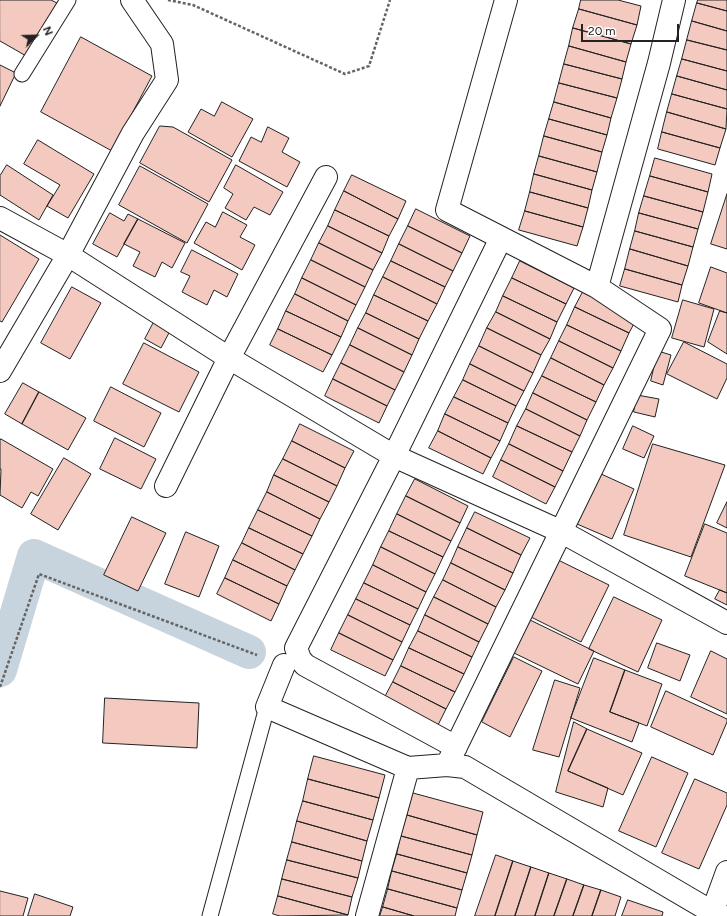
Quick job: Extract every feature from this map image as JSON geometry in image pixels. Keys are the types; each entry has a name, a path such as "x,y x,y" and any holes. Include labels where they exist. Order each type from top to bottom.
{"street":[{"path":"0,371 68,256 133,133 167,80 162,44 132,0"},
{"path":"284,665 267,707 408,768 452,756 660,329 597,287 447,210 506,0"},
{"path":"597,287 659,63 674,0"},
{"path":"166,486 229,358 326,177"},
{"path":"0,218 68,256 229,358 394,456 562,532 727,623"},
{"path":"501,238 394,456 296,648 297,653 300,660 305,665 452,756 465,767 715,915 727,872"},
{"path":"367,916 408,768"}],"lane":[{"path":"22,74 68,0"},
{"path":"210,916 267,707"}],"path":[{"path":"165,0 193,5 345,74 369,66 390,0"},
{"path":"0,687 39,574 284,665"}],"building":[{"path":"0,0 51,0 57,3 28,57 0,41"},
{"path":"581,0 618,0 641,6 637,25 579,9"},
{"path":"698,0 727,0 727,11 697,3"},
{"path":"697,3 727,11 727,31 692,21"},
{"path":"579,9 637,25 631,44 573,28"},
{"path":"692,21 727,31 727,50 687,40"},
{"path":"573,28 631,44 626,62 569,46"},
{"path":"81,37 152,76 112,151 41,112"},
{"path":"687,40 727,50 727,71 682,59"},
{"path":"569,46 626,62 622,79 564,64"},
{"path":"682,59 727,71 727,90 677,76"},
{"path":"564,64 622,79 617,98 559,83"},
{"path":"0,65 16,73 0,106"},
{"path":"677,76 727,90 727,109 672,94"},
{"path":"559,83 617,98 611,118 554,102"},
{"path":"672,94 727,109 726,129 667,112"},
{"path":"222,102 253,119 232,157 188,132 201,109 214,116"},
{"path":"554,102 611,118 607,135 549,119"},
{"path":"667,112 726,129 720,148 662,132"},
{"path":"549,119 607,135 602,152 544,136"},
{"path":"160,126 173,127 232,160 209,202 140,163"},
{"path":"268,127 289,138 282,152 300,162 287,187 239,161 251,137 261,142"},
{"path":"662,132 720,148 715,165 658,149"},
{"path":"544,136 602,152 597,172 539,156"},
{"path":"38,140 94,174 68,218 47,206 60,185 24,164"},
{"path":"539,156 597,172 592,190 534,174"},
{"path":"655,158 712,174 708,192 650,176"},
{"path":"7,165 53,195 39,220 0,195 0,176"},
{"path":"236,165 283,192 270,215 254,207 246,220 225,208 233,194 224,188"},
{"path":"140,166 208,204 187,243 119,205"},
{"path":"534,174 592,190 588,208 530,192"},
{"path":"352,175 406,201 398,219 344,191"},
{"path":"650,176 708,192 703,212 644,196"},
{"path":"344,191 398,219 389,236 335,210"},
{"path":"530,192 588,208 583,227 525,211"},
{"path":"727,194 727,249 711,244"},
{"path":"644,196 703,212 698,229 639,213"},
{"path":"416,209 470,236 462,253 408,226"},
{"path":"335,210 389,236 382,253 328,226"},
{"path":"525,211 583,227 577,246 519,230"},
{"path":"223,212 247,225 240,237 255,245 242,270 194,243 206,222 215,227"},
{"path":"110,213 124,221 128,214 138,219 117,257 93,244"},
{"path":"639,213 698,229 693,247 635,231"},
{"path":"138,219 185,243 172,268 162,262 155,277 133,266 140,252 124,244"},
{"path":"328,226 382,253 373,270 319,243"},
{"path":"408,226 462,253 453,271 399,244"},
{"path":"635,231 693,247 688,266 630,249"},
{"path":"0,235 39,259 2,322 0,321"},
{"path":"319,243 373,270 365,287 311,260"},
{"path":"399,244 453,271 445,287 391,261"},
{"path":"630,249 688,266 682,285 625,269"},
{"path":"192,250 238,274 227,297 214,290 207,305 182,292 190,276 181,272"},
{"path":"311,260 365,287 356,305 302,278"},
{"path":"391,261 445,287 437,304 383,277"},
{"path":"520,261 574,288 566,304 512,278"},
{"path":"711,267 727,273 727,313 699,303"},
{"path":"625,269 682,285 678,302 620,286"},
{"path":"383,277 437,304 428,321 374,295"},
{"path":"302,278 356,305 348,321 295,294"},
{"path":"512,278 566,304 557,322 503,296"},
{"path":"72,287 101,303 70,359 41,343"},
{"path":"584,290 638,316 629,333 575,307"},
{"path":"295,294 348,321 341,337 286,311"},
{"path":"374,295 428,321 419,339 366,313"},
{"path":"503,296 557,322 550,339 496,312"},
{"path":"683,300 714,309 704,347 672,338"},
{"path":"575,307 629,333 621,351 567,325"},
{"path":"286,311 341,337 332,355 278,329"},
{"path":"720,311 727,313 727,354 708,342"},
{"path":"496,312 550,339 541,355 487,328"},
{"path":"366,313 419,339 412,355 358,328"},
{"path":"154,322 170,331 161,348 145,339"},
{"path":"567,325 621,351 613,368 559,341"},
{"path":"358,328 412,355 404,372 350,345"},
{"path":"487,328 541,355 533,373 479,346"},
{"path":"278,329 332,355 323,372 270,345"},
{"path":"559,341 613,368 604,385 551,358"},
{"path":"684,342 727,364 727,378 717,399 667,374"},
{"path":"144,343 199,372 179,412 123,384"},
{"path":"350,345 404,372 395,390 341,363"},
{"path":"479,346 533,373 524,391 470,364"},
{"path":"658,351 671,355 663,385 651,381"},
{"path":"551,358 604,385 596,402 542,376"},
{"path":"341,363 395,390 387,406 333,379"},
{"path":"470,364 524,391 516,406 463,380"},
{"path":"542,376 596,402 587,420 533,393"},
{"path":"333,379 387,406 379,423 325,396"},
{"path":"463,380 516,406 508,423 454,397"},
{"path":"23,383 39,392 22,424 5,414"},
{"path":"111,387 161,413 144,447 94,421"},
{"path":"39,392 86,418 68,450 22,424"},
{"path":"533,393 587,420 580,436 526,409"},
{"path":"637,395 659,399 655,417 634,412"},
{"path":"454,397 508,423 500,441 445,414"},
{"path":"526,409 580,436 572,452 517,426"},
{"path":"445,414 500,441 491,458 438,431"},
{"path":"300,424 354,451 345,468 292,441"},
{"path":"517,426 572,452 563,471 509,444"},
{"path":"633,426 654,436 644,458 623,449"},
{"path":"438,431 491,458 483,474 429,448"},
{"path":"115,438 156,459 141,489 100,469"},
{"path":"1,439 53,469 38,496 31,492 22,508 0,495"},
{"path":"292,441 345,468 337,486 283,459"},
{"path":"509,444 563,471 555,487 501,460"},
{"path":"653,444 725,465 691,557 624,535"},
{"path":"64,458 91,474 58,530 31,514"},
{"path":"283,459 337,486 329,502 274,475"},
{"path":"501,460 555,487 546,504 493,477"},
{"path":"599,473 634,489 612,539 577,524"},
{"path":"274,475 329,502 320,519 267,492"},
{"path":"415,479 468,506 460,523 406,496"},
{"path":"267,492 320,519 312,536 258,510"},
{"path":"406,496 460,523 451,541 397,514"},
{"path":"727,502 727,528 717,523"},
{"path":"258,510 312,536 303,554 249,528"},
{"path":"475,512 530,538 521,555 467,528"},
{"path":"397,514 451,541 443,557 389,531"},
{"path":"132,517 166,533 138,591 104,575"},
{"path":"705,524 727,533 727,593 685,576"},
{"path":"249,528 303,554 295,570 242,543"},
{"path":"467,528 521,555 513,573 458,547"},
{"path":"389,531 443,557 435,574 381,547"},
{"path":"186,532 219,546 199,597 165,584"},
{"path":"242,543 295,570 287,586 233,560"},
{"path":"381,547 435,574 426,592 373,565"},
{"path":"458,547 513,573 505,590 451,563"},
{"path":"556,559 609,585 581,642 529,616"},
{"path":"233,560 287,586 279,604 225,578"},
{"path":"451,563 505,590 496,607 443,580"},
{"path":"373,565 426,592 418,609 364,583"},
{"path":"225,578 279,604 271,621 217,594"},
{"path":"443,580 496,607 488,624 434,597"},
{"path":"364,583 418,609 410,625 356,599"},
{"path":"720,590 727,593 727,605 715,599"},
{"path":"434,597 488,624 479,642 425,615"},
{"path":"614,597 662,620 638,672 589,649"},
{"path":"356,599 410,625 402,642 348,615"},
{"path":"348,615 402,642 393,660 339,633"},
{"path":"425,615 479,642 472,657 418,631"},
{"path":"530,620 594,651 578,684 514,653"},
{"path":"418,631 472,657 464,674 409,648"},
{"path":"339,633 393,660 385,676 331,650"},
{"path":"657,643 690,655 680,681 648,668"},
{"path":"409,648 464,674 455,692 401,666"},
{"path":"711,651 727,659 727,714 691,697"},
{"path":"514,657 542,671 510,737 482,722"},
{"path":"594,658 625,670 610,712 639,723 632,742 571,718"},
{"path":"401,666 455,692 446,709 393,682"},
{"path":"625,670 662,684 647,726 610,712"},
{"path":"555,680 580,688 559,757 533,750"},
{"path":"393,682 446,709 438,725 384,699"},
{"path":"666,691 727,719 713,755 651,727"},
{"path":"105,698 199,703 197,748 103,743"},
{"path":"574,722 587,729 568,771 608,788 603,807 556,792"},
{"path":"587,729 642,753 623,795 568,771"},
{"path":"314,756 385,775 379,798 308,779"},
{"path":"652,757 688,773 656,847 619,831"},
{"path":"308,779 379,798 373,820 303,801"},
{"path":"695,779 727,793 727,805 699,869 662,853"},
{"path":"413,793 483,812 477,835 407,815"},
{"path":"303,801 373,820 367,841 297,821"},
{"path":"407,815 477,835 472,855 401,836"},
{"path":"297,821 367,841 362,861 292,842"},
{"path":"401,836 472,855 467,873 397,854"},
{"path":"292,842 362,861 358,878 287,860"},
{"path":"397,854 467,873 462,890 392,871"},
{"path":"496,855 513,861 495,916 475,916"},
{"path":"287,860 358,878 352,897 282,879"},
{"path":"513,861 531,867 515,916 495,916"},
{"path":"531,867 549,873 535,916 515,916"},
{"path":"392,871 462,890 457,908 388,889"},
{"path":"549,873 567,879 554,916 535,916"},
{"path":"282,879 352,897 348,915 278,896"},
{"path":"567,879 584,885 573,916 554,916"},
{"path":"584,885 601,890 592,916 573,916"},
{"path":"388,889 457,908 455,916 414,916 383,907"},
{"path":"601,890 621,897 615,916 592,916"},
{"path":"0,891 28,898 23,916 0,916"},
{"path":"35,894 73,907 70,916 28,916"},
{"path":"278,896 348,915 280,916 273,914"},
{"path":"628,900 663,912 662,916 622,916"},
{"path":"383,907 414,916 380,916"}],"waterway":[{"path":"0,670 34,556 249,652"}]}
